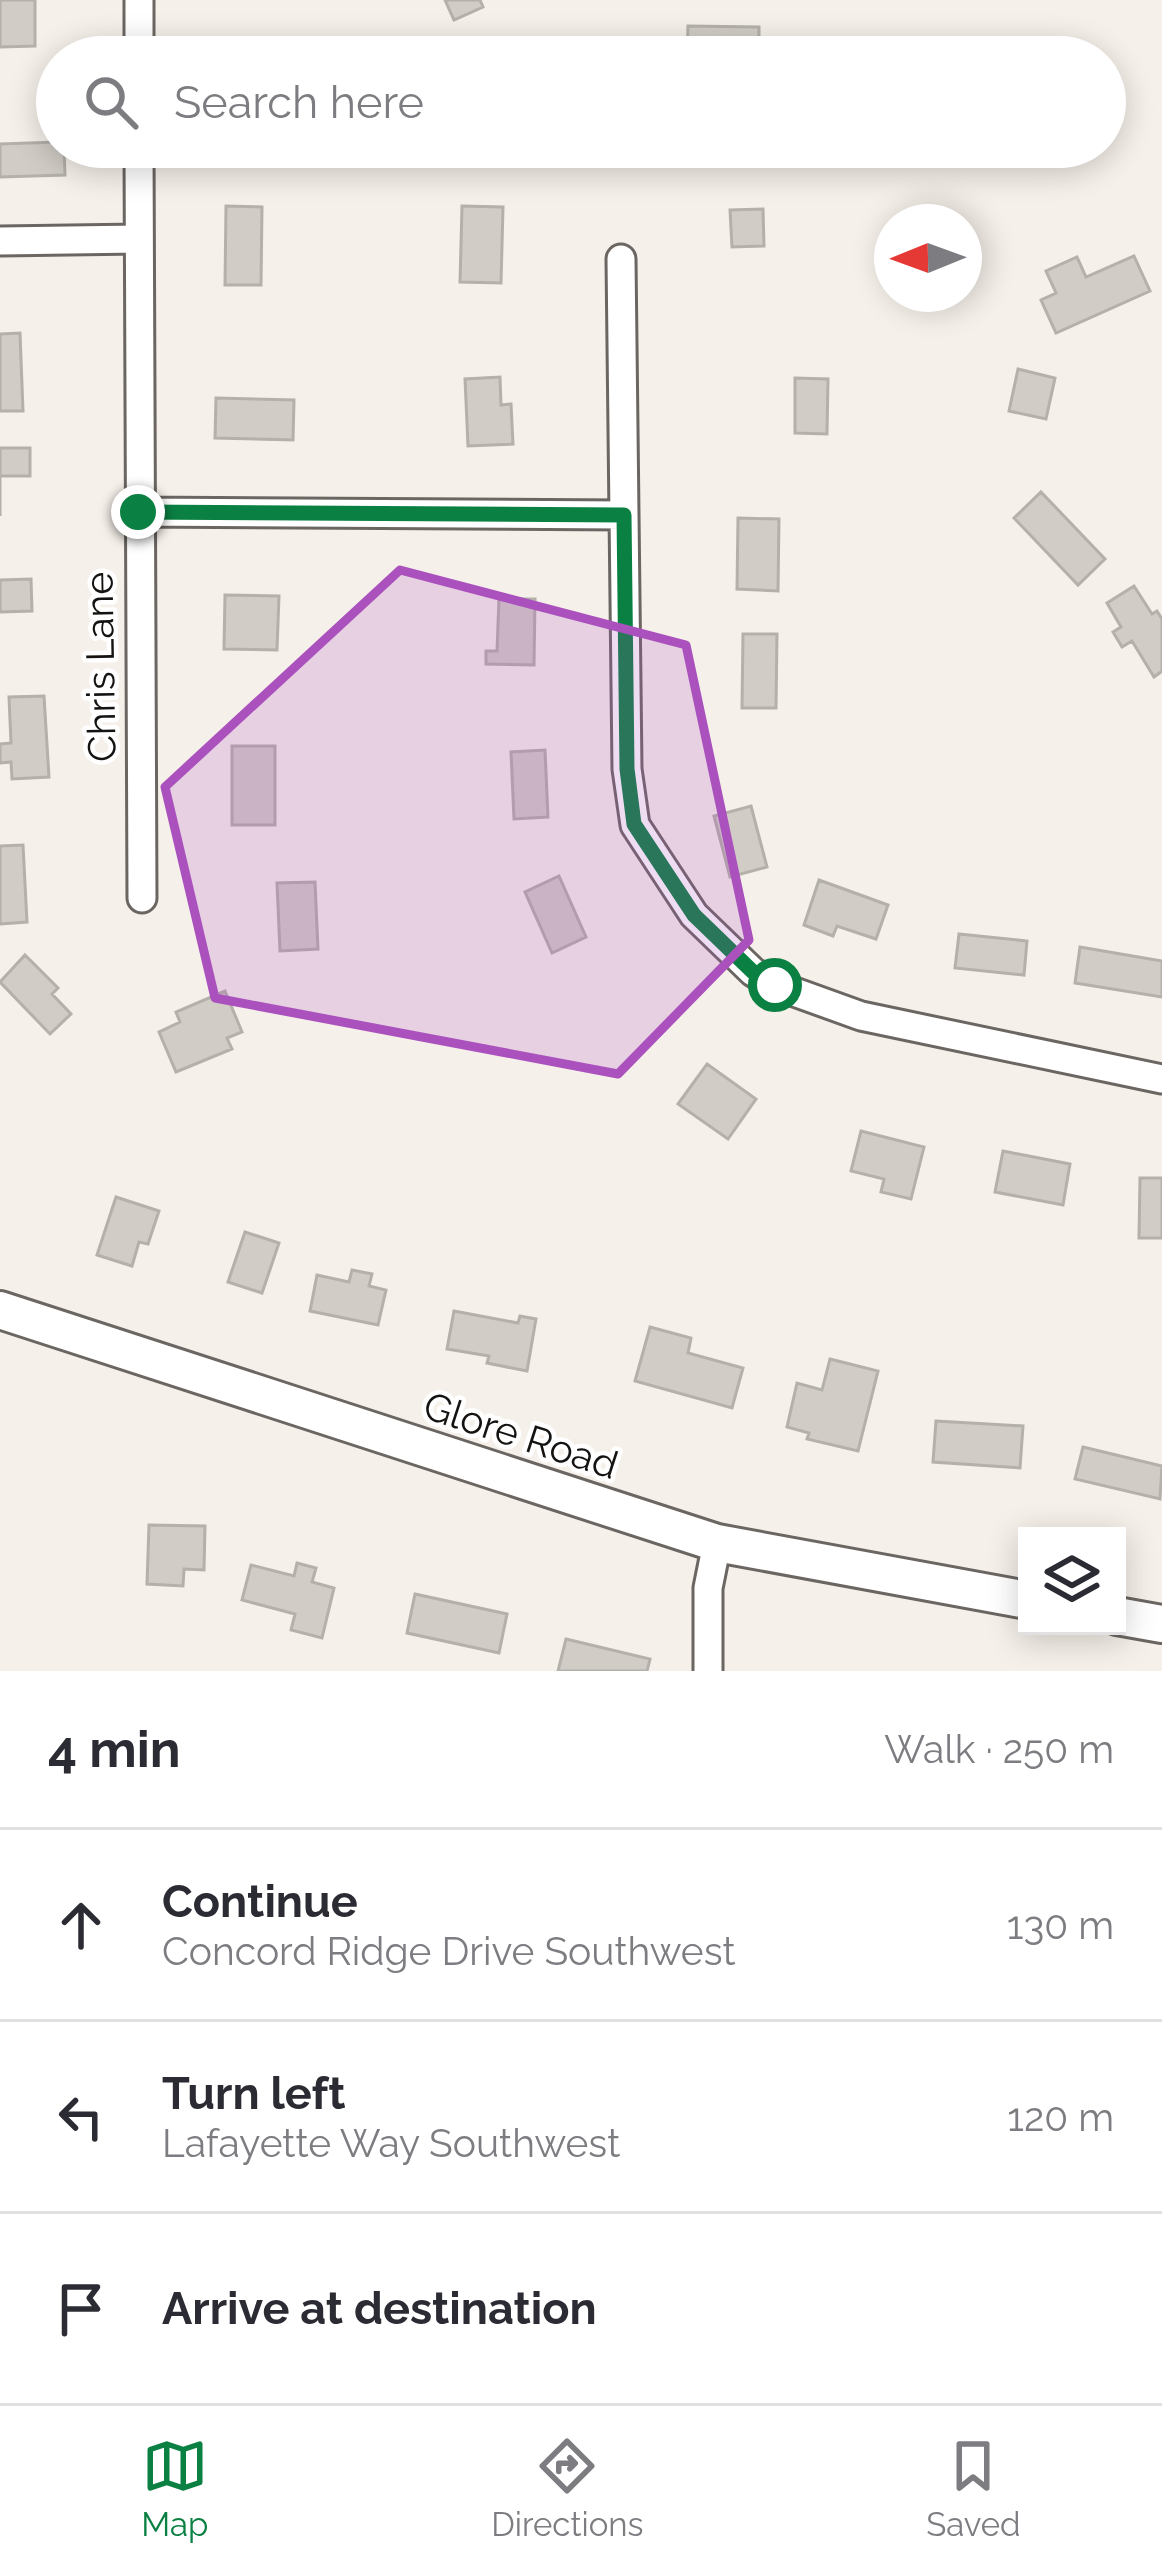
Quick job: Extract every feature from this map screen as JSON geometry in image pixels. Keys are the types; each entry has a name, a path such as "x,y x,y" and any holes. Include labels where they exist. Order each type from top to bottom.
{"street":[{"path":"139,0 139,36"},
{"name":"Chris Lane","path":"139,168 142,898"},
{"path":"0,241 139,239"},
{"path":"622,260 627,769 634,824 694,915 753,972 799,995 861,1016 1162,1078"},
{"path":"138,512 624,515"},
{"name":"Glore Road","path":"0,1310 717,1543 1018,1598"},
{"path":"708,1671 708,1588 717,1543"},
{"path":"1126,1618 1162,1624"}],"highlighted area":[{"path":"400,570 686,645 749,940 618,1074 215,998 165,787"}],"building":[{"path":"0,0 35,0 35,46 0,47"},
{"path":"445,0 480,0 483,7 454,20"},
{"path":"688,26 759,27 759,36 688,36"},
{"path":"36,143 36,168 65,168 65,175 0,177 0,144"},
{"path":"226,206 262,207 261,285 225,285"},
{"path":"462,206 503,207 501,283 460,282"},
{"path":"763,209 764,246 732,247 730,210"},
{"path":"1134,256 1150,291 1056,333 1041,300 1056,293 1046,271 1077,257 1086,277"},
{"path":"20,333 23,411 0,411 0,334"},
{"path":"1018,369 1055,378 1046,419 1009,411"},
{"path":"500,377 501,405 511,404 513,444 468,446 465,379"},
{"path":"795,378 828,379 827,434 795,433"},
{"path":"216,398 294,400 293,440 215,438"},
{"path":"0,448 30,448 30,476 0,476"},
{"path":"1041,492 1105,559 1078,585 1014,518"},
{"path":"738,518 779,519 778,591 737,589"},
{"path":"31,579 32,611 0,612 0,580"},
{"path":"1134,586 1152,614 1157,611 1162,619 1162,671 1154,677 1132,641 1122,647 1113,632 1121,627 1107,603"},
{"path":"225,595 279,596 277,650 224,649"},
{"path":"499,599 535,599 534,665 486,664 486,651 497,651"},
{"path":"743,634 777,634 776,708 742,708"},
{"path":"44,696 49,777 12,779 11,762 0,763 0,744 11,743 9,697"},
{"path":"232,746 275,746 275,825 232,825"},
{"path":"545,750 548,817 514,819 511,752"},
{"path":"751,806 767,867 730,877 714,816"},
{"path":"23,845 27,922 0,924 0,846"},
{"path":"559,876 586,937 552,953 525,892"},
{"path":"819,880 888,905 876,939 837,926 833,936 804,925"},
{"path":"315,882 318,949 280,951 277,883"},
{"path":"959,934 1027,941 1024,975 955,968"},
{"path":"1080,947 1162,961 1162,997 1075,983"},
{"path":"25,955 58,988 52,994 71,1014 50,1034 0,982"},
{"path":"225,991 242,1032 227,1038 232,1049 176,1072 159,1032 180,1022 176,1012"},
{"path":"707,1064 756,1099 728,1139 678,1104"},
{"path":"861,1131 924,1147 911,1199 881,1192 884,1179 851,1171"},
{"path":"1003,1151 1070,1164 1063,1205 995,1192"},
{"path":"1140,1178 1162,1178 1162,1238 1139,1238"},
{"path":"116,1197 159,1211 148,1244 139,1242 132,1266 97,1255"},
{"path":"245,1232 279,1243 262,1293 228,1282"},
{"path":"352,1270 372,1274 369,1286 386,1290 378,1325 310,1311 317,1275 349,1282"},
{"path":"454,1311 518,1323 520,1316 536,1319 527,1371 487,1363 489,1356 447,1349"},
{"path":"650,1327 691,1338 688,1353 743,1368 732,1408 635,1381"},
{"path":"830,1359 878,1371 858,1451 807,1439 809,1433 787,1427 797,1383 822,1390"},
{"path":"936,1421 1023,1426 1020,1468 933,1462"},
{"path":"1083,1447 1162,1466 1160,1499 1075,1479"},
{"path":"149,1525 205,1526 204,1570 184,1569 183,1586 147,1584"},
{"path":"297,1563 316,1568 312,1582 334,1588 322,1638 291,1630 295,1614 242,1600 251,1565 294,1576"},
{"path":"415,1594 507,1614 499,1653 407,1633"},
{"path":"566,1639 650,1659 647,1671 558,1671"}],"route":[{"path":"138,512 624,515 627,769 634,824 694,915 753,972 775,985"}]}
